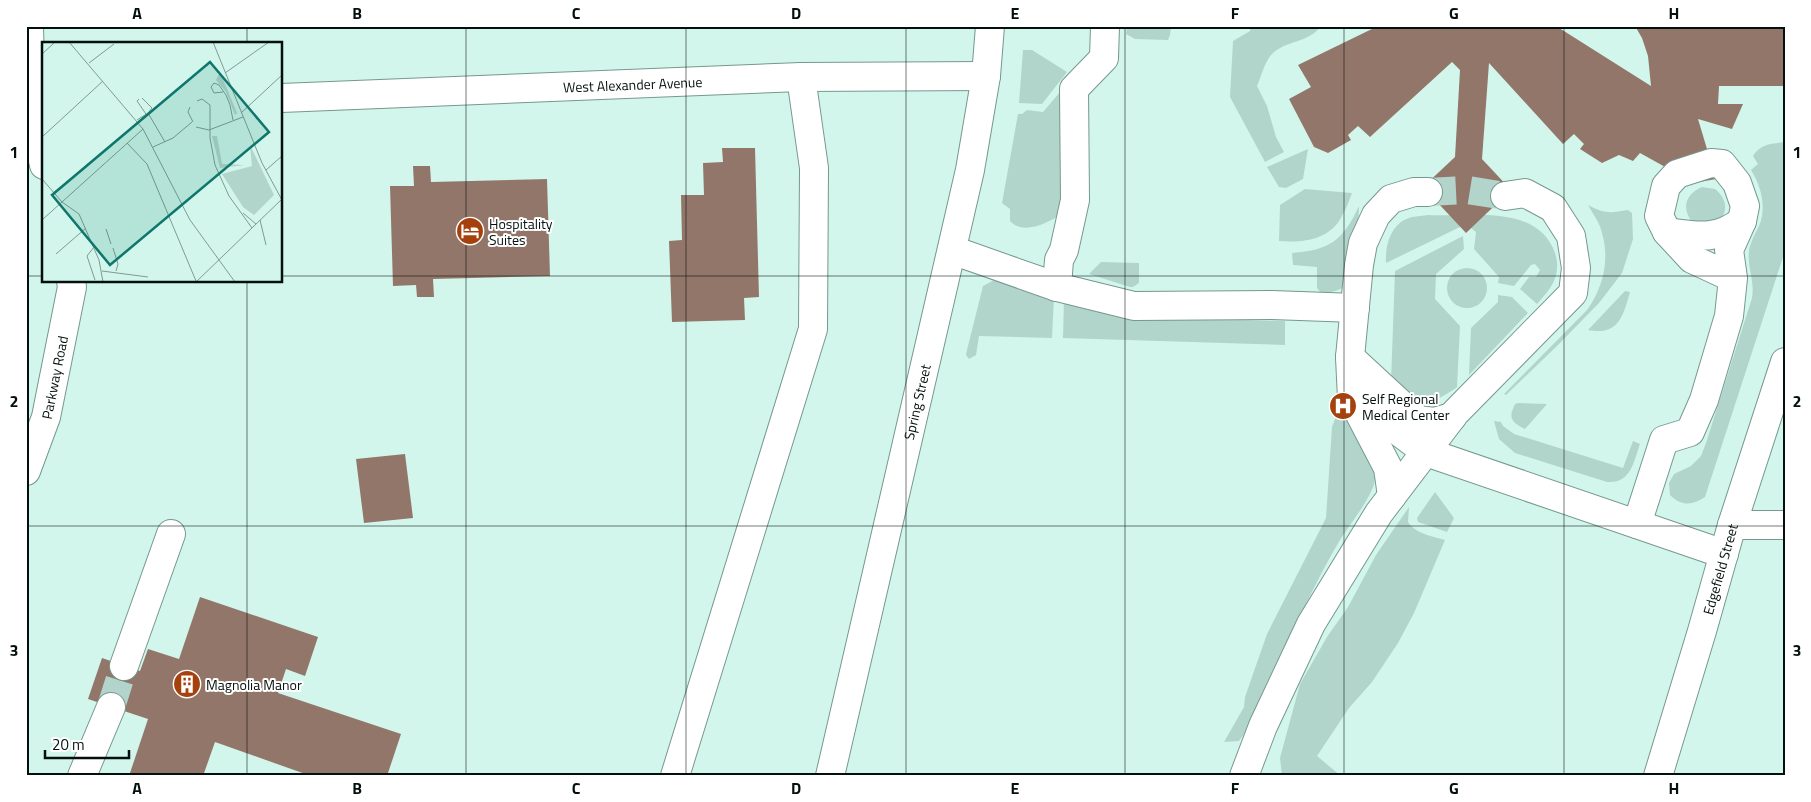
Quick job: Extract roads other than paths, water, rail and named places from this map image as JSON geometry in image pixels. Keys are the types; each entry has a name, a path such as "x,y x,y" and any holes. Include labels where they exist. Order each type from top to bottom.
{"street":[{"path":"29,26 34,108 42,154"},
{"name":"Spring Street","path":"830,776 970,170 986,76 990,26"},
{"path":"1057,287 1059,260 1064,250 1075,200 1074,89 1104,58 1105,26"},
{"name":"West Alexander Avenue","path":"282,98 801,77 986,76"},
{"path":"675,776 813,329 814,168 801,77"},
{"path":"1637,524 1664,440 1690,432 1704,400 1729,316 1732,278 1729,250 1742,220 1745,206 1737,183 1722,164 1711,163 1677,174 1666,186 1659,216 1667,232 1692,259 1732,278"},
{"path":"1392,496 1388,468 1352,398 1355,308 1359,265 1363,242 1376,215 1391,199 1414,192 1428,192"},
{"path":"1244,776 1263,726 1311,624 1379,513 1452,417 1573,293 1576,268 1571,236 1553,208 1526,193 1505,196"},
{"path":"1667,232 1697,236 1718,235 1733,228 1742,220"},
{"path":"952,250 1057,287 1134,306 1272,305 1355,308"},
{"name":"Parkway Road","path":"26,471 36,417 72,287 71,282"},
{"name":"Edgefield Street","path":"1658,776 1732,525 1785,362"},
{"path":"1353,372 1418,420 1434,422 1452,417"},
{"path":"1353,372 1371,411 1426,452 1724,554"},
{"path":"1732,525 1785,525"},
{"path":"124,666 171,534"},
{"path":"82,776 111,707"}],"tunnel":[{"path":"1428,192 1468,190 1505,196"},
{"path":"111,707 124,666"}],"place":[{"name":"Hospitality Suites","path":"470,231"},
{"name":"Self Regional Medical Center","path":"1343,406"},
{"name":"Magnolia Manor","path":"187,684"}]}
